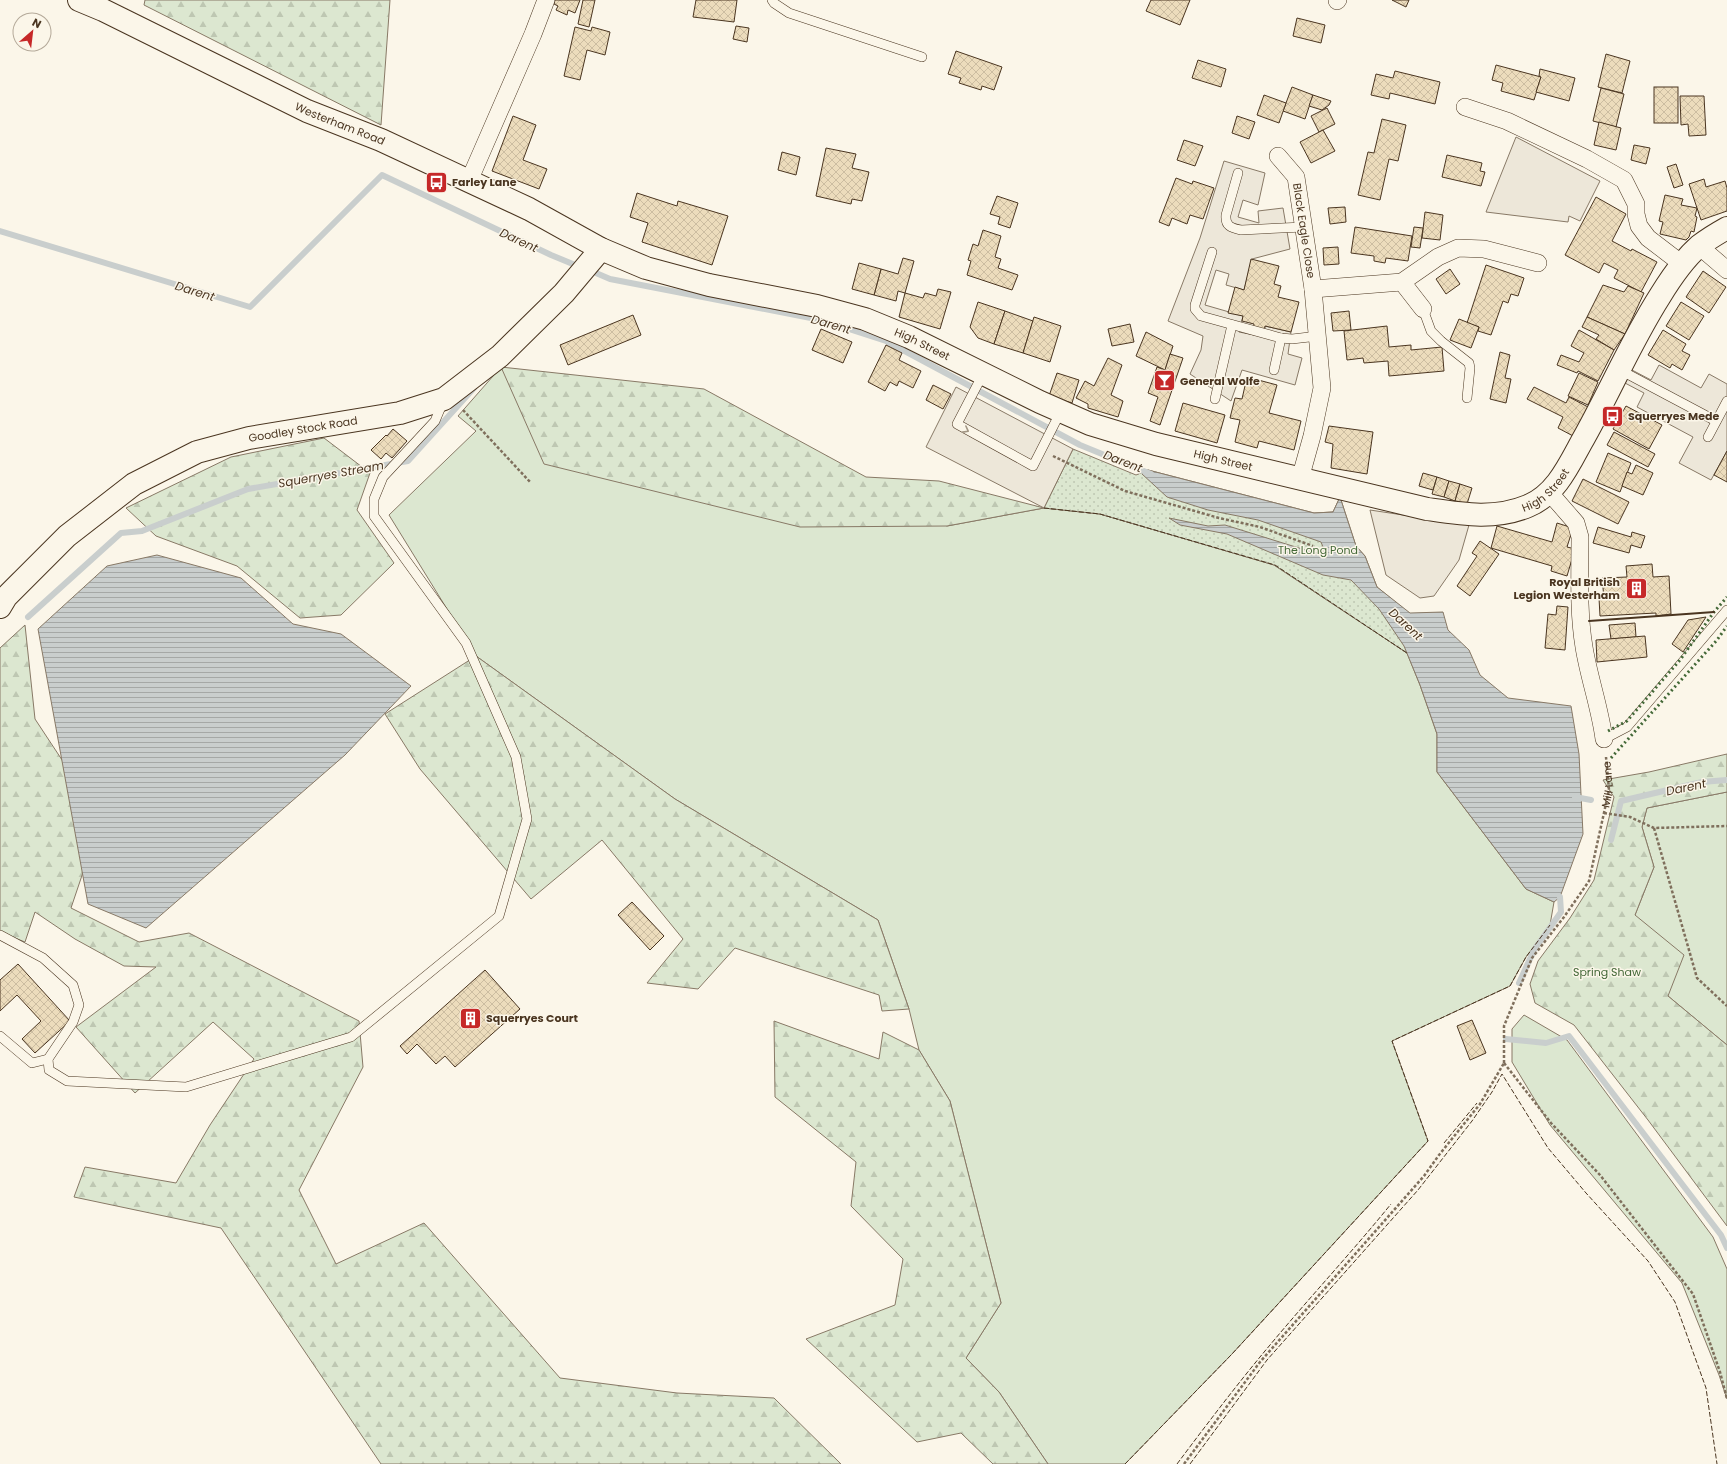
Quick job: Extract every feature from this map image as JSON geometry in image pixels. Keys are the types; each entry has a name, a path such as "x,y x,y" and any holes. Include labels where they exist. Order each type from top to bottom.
{"main road":[{"name":"Westerham Road","path":"79,0 307,111 381,140 528,209 597,254"},
{"name":"High Street","path":"597,254 709,285 817,306 865,319 909,337 980,379 1058,418 1090,424 1156,444 1426,509 1464,515 1494,515 1529,506 1549,492 1564,473 1654,304 1682,264 1699,246 1727,228"},
{"name":"Goodley Stock Road","path":"0,607 6,597 67,536 134,484 197,452 249,438 400,413 447,397 500,356 564,293 597,254"}],"street":[{"path":"469,181 533,34 546,0"},
{"path":"1465,107 1507,121 1587,159 1624,180 1636,204 1636,214 1639,226 1648,238 1682,264"},
{"name":"Black Eagle Close","path":"1278,156 1296,177 1314,289 1322,388 1312,436 1300,479"},
{"path":"1699,246 1727,270"},
{"path":"1422,309 1402,282 1438,257 1458,248 1484,249 1538,263"},
{"name":"Black Eagle Close","path":"1314,289 1402,282"},
{"path":"1549,492 1576,523 1580,538 1581,626 1589,674 1602,718 1604,739"}],"lane":[{"path":"772,0 789,13 922,57"},
{"path":"1238,173 1226,215 1225,221 1227,226 1232,229 1241,230 1304,227"},
{"path":"1212,252 1195,309 1201,316 1281,338 1292,339 1318,336"},
{"path":"1422,309 1431,332 1469,363 1470,368 1467,398"},
{"path":"1215,399 1232,325"},
{"path":"1274,370 1281,338"},
{"path":"1620,370 1716,421"},
{"path":"980,379 956,424 1033,466 1058,418"},
{"path":"0,935 43,958 72,985 79,1006 73,1022 48,1058 48,1070 67,1081 186,1087 351,1037 499,916 527,820 516,758 466,642 374,516 374,499 383,478 435,421 447,397"},
{"path":"1708,437 1727,401"},
{"path":"1604,739 1628,727 1727,610"},
{"path":"0,1036 32,1063 48,1058"}],"path":[{"path":"447,397 531,483"},
{"path":"1041,450 1125,492 1219,518 1260,527 1313,546"},
{"name":"Mill Lane","path":"1504,1064 1504,1026 1532,958 1564,917 1589,881 1609,790 1604,739"},
{"path":"1604,813 1630,817 1654,828 1727,826"},
{"path":"1654,828 1697,978 1727,1006"},
{"path":"1184,1464 1260,1362 1424,1176 1480,1104 1504,1064 1551,1123 1600,1175 1693,1294 1720,1372 1727,1398"}],"green space":[{"path":"145,0 390,0 381,125 144,5"},
{"path":"501,367 947,526 1044,508 1100,514 1275,565 1407,653 1437,734 1437,772 1526,889 1554,902 1550,925 1526,957 1510,986 1392,1041 1428,1141 1232,1354 1125,1464 1048,1464 999,1392 966,1358 1001,1303 950,1101 919,1050 909,1009 878,920 675,799 476,656 389,515 476,431 458,416"},
{"path":"501,367 704,389 866,477 939,481 1044,508 947,526 800,527 544,464"},
{"path":"324,438 370,473 357,510 394,563 341,615 300,618 237,566 156,536 126,508 231,457"},
{"name":"The Long Pond","path":"1073,449 1136,475 1148,470 1314,513 1333,512 1340,497 1356,546 1365,556 1377,587 1410,614 1407,653 1274,565 1100,514 1044,508"},
{"path":"1064,467 1227,534 1404,646 1407,653 1274,565 1100,514 1044,508"},
{"path":"25,625 35,719 101,819 71,908 139,942 189,933 359,1021 363,1067 299,1190 336,1264 424,1223 560,1378 677,1393 774,1398 841,1464 381,1464 221,1228 74,1197 85,1167 176,1183 210,1125 254,1059 213,1022 135,1093 76,1027 156,967 124,966 75,939 35,912 25,942 0,932 0,648"},
{"path":"476,656 675,799 878,920 909,1009 882,1011 879,995 735,948 698,989 647,983 683,939 602,840 531,899 420,769 385,714"},
{"name":"Spring Shaw","path":"1727,754 1727,792 1647,808 1642,827 1654,867 1635,915 1684,955 1668,996 1727,1045 1727,1226 1648,1120 1574,1025 1535,1003 1530,984 1538,961 1570,918 1594,880 1614,797 1603,780 1649,772"},
{"path":"1727,792 1727,1045 1668,996 1635,915 1654,867 1642,827 1647,808"},
{"path":"1524,1015 1567,1040 1713,1237 1727,1269 1727,1399 1719,1375 1682,1283 1550,1125 1512,1062 1512,1029"},
{"path":"774,1021 879,1059 883,1032 919,1050 950,1101 1001,1303 966,1358 999,1392 1048,1464 993,1464 961,1433 917,1442 806,1339 895,1305 903,1259 851,1206 856,1162 775,1097"}],"shaded area":[{"path":"1516,137 1600,181 1580,221 1569,216 1568,222 1486,212"},
{"path":"1224,161 1265,173 1258,205 1243,200 1238,217 1259,223 1258,211 1283,208 1290,249 1252,259 1244,290 1226,285 1229,274 1216,270 1205,305 1243,316 1239,332 1264,337 1265,326 1291,332 1288,354 1302,358 1295,385 1242,370 1231,401 1190,374 1201,350 1203,336 1168,321 1200,238"},
{"path":"1659,365 1701,388 1709,374 1727,384 1727,451 1711,480 1679,463 1693,437 1637,407 1644,393 1625,383 1632,370 1651,380"},
{"path":"956,387 1073,449 1044,508 926,447"},
{"path":"1370,510 1469,525 1459,560 1434,596 1420,598 1386,575"}],"water":[{"path":"1148,470 1314,513 1333,512 1340,497 1356,546 1365,556 1377,587 1410,613 1443,612 1448,630 1469,650 1480,675 1508,698 1571,706 1579,754 1583,834 1560,897 1554,902 1526,889 1437,772 1437,734 1420,685 1404,646 1379,609 1351,580 1323,575 1227,534 1180,525 1169,518 1208,526 1225,525 1315,553 1325,552 1321,542 1258,520 1208,510 1167,497 1142,474 1144,471"},
{"path":"157,555 241,578 293,624 341,634 411,686 345,755 146,928 88,904 38,629 107,566"}],"building":[{"path":"555,0 580,0 575,13 568,10 567,15 556,10 558,6 554,4"},
{"path":"583,0 595,0 589,27 578,24"},
{"path":"696,0 737,0 734,22 693,17"},
{"path":"1151,0 1190,0 1180,25 1146,11"},
{"path":"1392,0 1409,0 1406,7"},
{"path":"1297,18 1325,25 1321,43 1293,36"},
{"path":"736,26 749,28 747,42 733,39"},
{"path":"575,27 591,31 592,27 610,32 605,55 587,50 580,80 564,76"},
{"path":"956,51 1002,67 994,90 982,86 981,90 959,83 961,78 948,74"},
{"path":"1606,54 1630,61 1622,93 1598,87"},
{"path":"1198,60 1226,69 1221,87 1192,78"},
{"path":"1496,65 1541,77 1534,100 1501,91 1503,83 1492,80"},
{"path":"1540,69 1575,78 1569,101 1536,92 1541,77 1539,76"},
{"path":"1395,71 1440,82 1435,104 1390,93 1389,99 1371,95 1376,74 1393,78"},
{"path":"1292,87 1313,95 1305,119 1283,111"},
{"path":"1654,87 1678,87 1678,123 1654,123"},
{"path":"1601,88 1624,94 1616,127 1593,121"},
{"path":"1264,95 1286,103 1279,123 1257,115"},
{"path":"1313,95 1331,101 1329,105 1322,110 1309,106"},
{"path":"1680,96 1704,96 1706,135 1689,136 1688,124 1681,125"},
{"path":"1327,108 1335,124 1319,132 1311,116"},
{"path":"513,116 536,125 523,160 547,169 539,189 492,171"},
{"path":"1237,116 1255,122 1249,139 1232,133"},
{"path":"1382,119 1406,125 1398,161 1389,159 1380,200 1358,195 1368,152 1374,153"},
{"path":"1599,122 1621,128 1616,150 1594,145"},
{"path":"1323,130 1335,151 1311,163 1300,142"},
{"path":"1184,140 1203,146 1195,166 1177,160"},
{"path":"1634,145 1650,148 1646,164 1631,160"},
{"path":"826,148 856,154 852,168 869,172 862,201 852,199 851,204 816,196"},
{"path":"782,152 800,157 796,175 778,170"},
{"path":"1447,155 1482,163 1480,171 1485,172 1481,186 1442,177"},
{"path":"1676,164 1683,185 1674,188 1667,167"},
{"path":"1176,178 1192,184 1193,181 1214,188 1203,219 1190,215 1187,224 1172,218 1169,226 1159,222"},
{"path":"1704,179 1706,187 1725,181 1727,188 1727,211 1701,220 1689,184"},
{"path":"637,193 677,206 678,201 728,216 712,265 642,242 648,223 630,217"},
{"path":"1665,195 1683,199 1681,205 1697,208 1694,232 1691,231 1686,240 1660,234 1663,222 1659,221"},
{"path":"997,196 1018,203 1010,228 998,224 1000,217 990,214"},
{"path":"1596,197 1626,214 1612,241 1631,251 1632,249 1657,262 1641,292 1614,278 1618,270 1604,263 1599,273 1565,255"},
{"path":"1345,207 1346,222 1330,224 1328,208"},
{"path":"1425,212 1443,215 1440,240 1422,238"},
{"path":"1355,227 1412,236 1408,261 1386,258 1385,263 1374,261 1374,256 1351,253"},
{"path":"1414,227 1423,228 1420,248 1411,247"},
{"path":"983,230 1001,236 995,257 1001,259 998,268 1018,275 1012,290 967,275 971,261 968,260 973,244 978,246"},
{"path":"1338,247 1339,264 1324,265 1323,248"},
{"path":"903,258 914,261 905,293 898,291 896,301 874,295 881,269 898,274"},
{"path":"1251,259 1279,266 1274,284 1281,286 1278,297 1299,302 1291,332 1265,326 1264,332 1253,330 1254,324 1242,321 1243,316 1228,313 1235,287 1244,290"},
{"path":"859,263 881,269 874,295 852,289"},
{"path":"1486,265 1524,278 1518,296 1511,294 1508,303 1503,301 1491,335 1478,331 1479,327 1467,323"},
{"path":"1450,269 1460,284 1446,294 1436,279"},
{"path":"1703,271 1726,287 1709,313 1686,297"},
{"path":"1603,285 1624,292 1628,286 1644,293 1625,334 1587,317"},
{"path":"938,289 951,292 940,329 899,317 905,293 923,298 925,293 936,296"},
{"path":"978,302 1005,311 994,344 978,338 970,327"},
{"path":"1681,302 1704,316 1689,340 1666,326"},
{"path":"1005,311 1033,321 1023,353 994,344"},
{"path":"1349,311 1351,330 1333,331 1331,313"},
{"path":"633,315 641,335 568,365 560,345"},
{"path":"1034,317 1061,326 1050,362 1023,353"},
{"path":"1587,317 1625,334 1614,350 1596,339 1599,335 1582,327"},
{"path":"1459,319 1479,327 1471,348 1450,340"},
{"path":"1130,324 1134,342 1112,346 1108,329"},
{"path":"1387,326 1389,347 1411,345 1411,350 1442,347 1444,371 1389,376 1388,361 1364,363 1363,358 1347,360 1344,331"},
{"path":"821,329 852,342 843,363 812,350"},
{"path":"1579,330 1614,350 1598,381 1578,371 1577,373 1557,365 1561,355 1579,362 1584,353 1571,346"},
{"path":"1663,330 1686,344 1682,351 1690,355 1682,370 1672,364 1670,368 1648,355"},
{"path":"1146,332 1173,346 1165,370 1136,356"},
{"path":"886,345 902,353 899,360 921,371 913,388 899,381 897,386 890,382 885,391 868,382"},
{"path":"1500,352 1510,355 1505,378 1511,379 1506,403 1490,399"},
{"name":"General Wolfe","path":"1170,354 1183,358 1160,425 1150,421 1158,397 1148,393 1157,367 1165,370"},
{"path":"1108,358 1122,365 1111,395 1123,401 1118,417 1088,408 1088,404 1076,398 1085,381 1094,386"},
{"path":"1057,373 1079,380 1072,403 1049,396"},
{"path":"1579,373 1598,382 1588,405 1568,396"},
{"path":"1247,377 1277,385 1269,413 1301,421 1294,450 1259,441 1257,448 1235,442 1240,420 1230,418 1235,398 1242,399"},
{"path":"933,385 951,394 943,409 926,400"},
{"path":"1534,387 1566,403 1569,397 1590,408 1575,437 1558,428 1563,417 1527,399"},
{"path":"1183,403 1225,415 1217,443 1175,431"},
{"path":"1626,406 1662,425 1649,449 1613,429"},
{"path":"1329,426 1373,432 1367,474 1331,468 1333,444 1325,442"},
{"path":"393,429 407,441 392,458 386,453 381,459 371,450"},
{"path":"1614,432 1655,454 1648,467 1607,445"},
{"path":"1727,451 1727,482 1714,475"},
{"path":"1608,453 1631,463 1620,492 1596,482"},
{"path":"1636,465 1653,473 1643,495 1622,486 1627,472 1632,474"},
{"path":"1423,473 1437,477 1433,490 1419,486"},
{"path":"1437,477 1449,481 1444,497 1432,494"},
{"path":"1583,479 1629,502 1618,524 1572,501"},
{"path":"1449,481 1460,484 1455,501 1444,497"},
{"path":"1460,484 1472,488 1467,504 1455,501"},
{"path":"1557,523 1573,528 1567,547 1575,549 1567,576 1551,571 1552,566 1491,548 1497,526 1552,542"},
{"path":"1598,527 1631,537 1632,532 1645,536 1641,548 1631,545 1629,553 1593,543"},
{"path":"1480,541 1499,554 1470,596 1457,586 1477,556 1472,553"},
{"name":"Royal British Legion Westerham","path":"1652,564 1653,577 1669,576 1671,614 1656,616 1656,613 1600,616 1599,598 1604,598 1602,578 1627,577 1626,566"},
{"path":"1557,606 1568,607 1565,650 1545,648 1548,614 1556,615"},
{"path":"1706,617 1683,652 1672,644 1688,620"},
{"path":"1635,623 1636,637 1611,639 1609,625"},
{"path":"1645,636 1647,657 1597,662 1596,640"},
{"path":"632,902 664,936 650,950 618,915"},
{"path":"18,964 70,1021 35,1053 22,1039 41,1021 17,995 0,1011 0,980"},
{"name":"Squerryes Court","path":"485,970 520,1009 455,1067 445,1056 436,1064 417,1044 407,1054 400,1046"},
{"path":"1472,1020 1486,1053 1470,1060 1457,1026"}],"waterway":[{"name":"Darent","path":"0,231 250,307 382,175 551,255 580,267"},
{"name":"Darent","path":"589,270 610,279 821,320 886,341 1080,445 1151,474"},
{"name":"Squerryes Stream","path":"28,617 121,533 142,531 248,489 408,461 474,388"},
{"name":"Darent","path":"1611,840 1621,801 1702,782 1727,780"},
{"name":"Darent","path":"1575,797 1591,800"},
{"path":"1519,983 1534,950 1561,912 1560,897"},
{"path":"1506,1039 1546,1043 1569,1036 1721,1235 1727,1248"}],"hedge":[{"path":"1608,731 1627,721 1680,660 1714,612 1727,597"},
{"path":"1611,758 1717,640 1727,626"}],"fence":[{"path":"1044,508 1100,514 1275,565 1407,653"},
{"path":"1125,1464 1232,1354 1428,1141 1392,1041 1510,986 1526,957 1550,925"},
{"path":"1190,1464 1267,1360 1418,1190 1472,1121 1492,1092 1502,1074 1548,1148 1586,1193 1648,1261 1675,1302 1706,1388 1717,1464"},
{"path":"1444,1143 1477,1103"},
{"path":"1177,1464 1258,1359 1391,1204"}],"wall":[{"path":"1589,621 1714,612"}],"place":[{"name":"Farley Lane","path":"436,182"},
{"name":"General Wolfe","path":"1164,381"},
{"name":"Squerryes Mede","path":"1613,416"},
{"name":"Royal British Legion Westerham","path":"1636,588"},
{"name":"Squerryes Court","path":"470,1018"}]}
